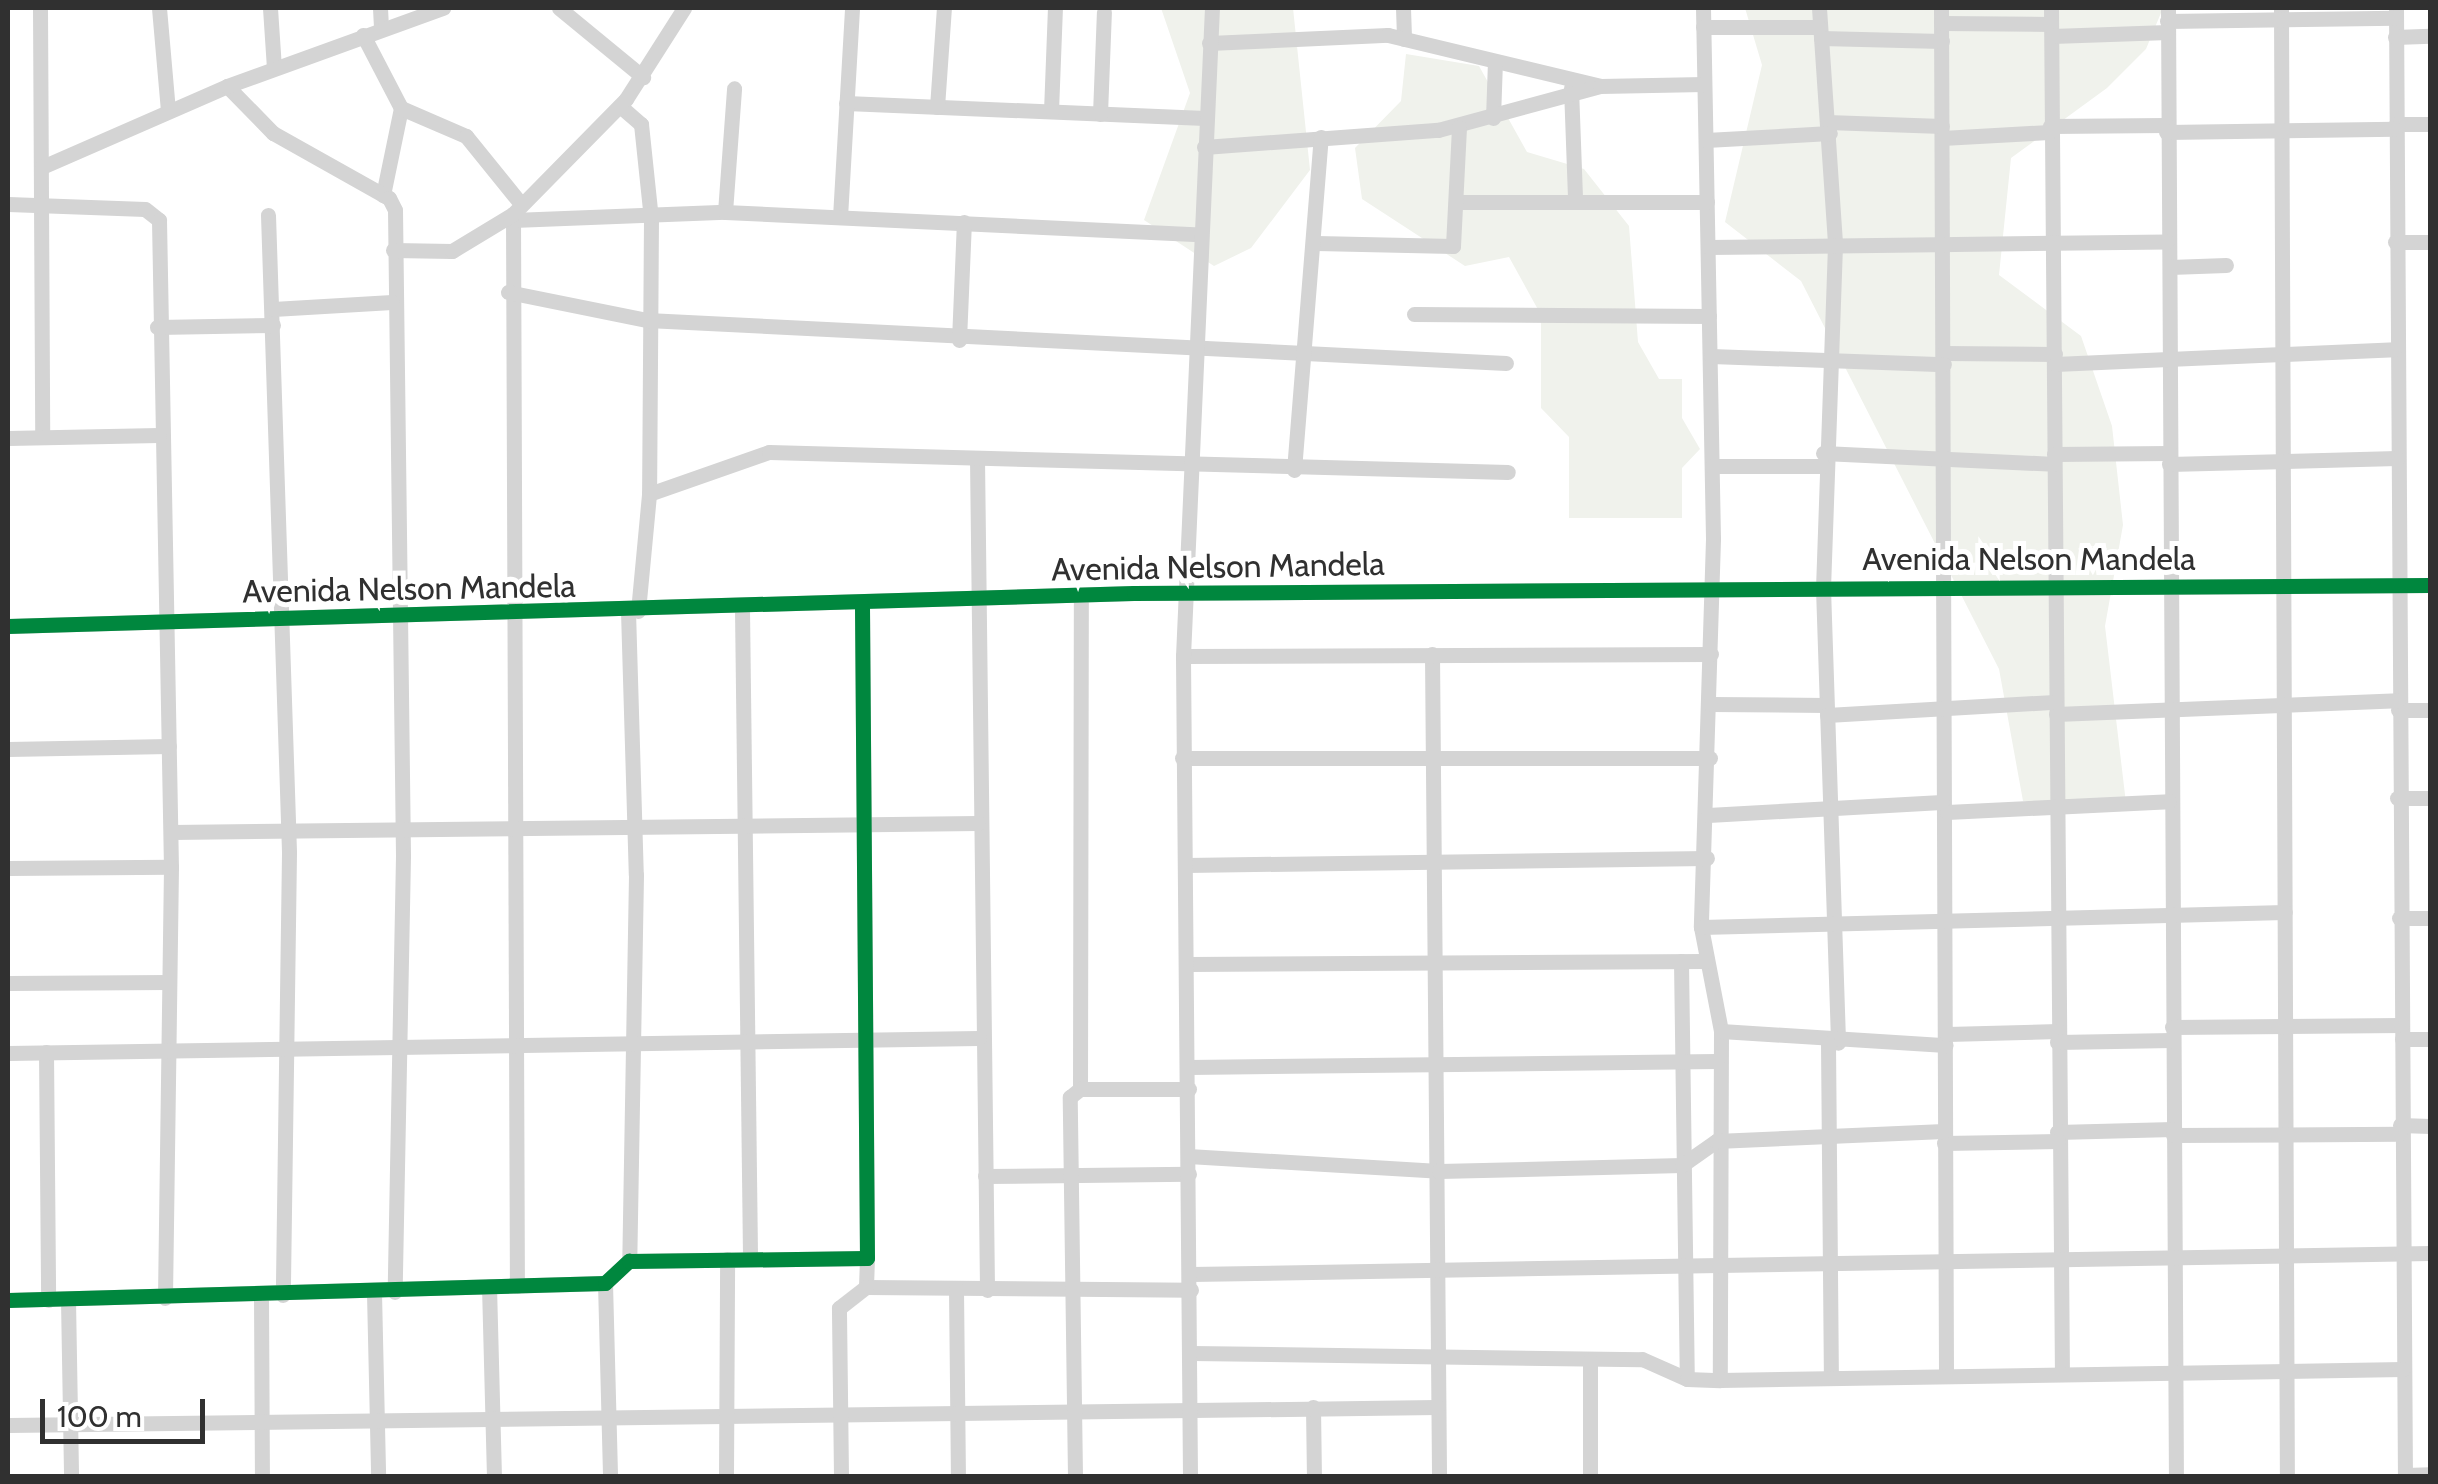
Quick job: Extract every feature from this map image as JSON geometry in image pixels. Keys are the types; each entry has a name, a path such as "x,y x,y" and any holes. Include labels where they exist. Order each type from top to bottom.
{"street":[{"path":"40,8 42,437"},
{"path":"159,8 168,110"},
{"path":"270,8 274,68"},
{"path":"380,8 382,28"},
{"path":"42,167 227,86 443,8"},
{"path":"559,8 642,77"},
{"path":"393,250 452,251 516,213 620,106 684,8"},
{"path":"840,218 852,8"},
{"path":"937,107 944,8"},
{"path":"1050,112 1055,8"},
{"path":"1190,1476 1190,1067 1183,656 1212,8"},
{"path":"1403,8 1404,39"},
{"path":"1703,8 1712,589 1707,858 1701,926 1704,961 1721,1031 1715,1264 1720,1380"},
{"path":"1819,8 1835,245 1832,360 1823,459 1823,588 1827,710 1836,806 1838,925 1828,1137 1831,1376"},
{"path":"1100,114 1104,12"},
{"path":"1946,1376 1944,1137 1948,922 1940,586 1944,358 1941,16 2051,22 2395,13 2397,798 2405,1476 2430,1474"},
{"path":"2281,14 2288,1476"},
{"path":"2168,20 2167,242 2172,358 2169,801 2176,1476"},
{"path":"2051,22 2057,1137 2062,1374"},
{"path":"1703,26 1942,41"},
{"path":"363,35 400,108 383,195"},
{"path":"2396,37 2430,36"},
{"path":"1209,43 1404,39 1600,86 1704,84"},
{"path":"1493,118 1495,62"},
{"path":"1569,79 1573,96 1575,200"},
{"path":"227,86 273,133 383,195 395,210 394,614 402,830 396,1292"},
{"path":"1204,147 1459,127 1600,86"},
{"path":"724,212 734,88"},
{"path":"846,103 1205,118"},
{"path":"620,106 642,124 651,219 646,320 648,494 633,611 630,1261"},
{"path":"400,108 466,136 516,213 508,292 517,830 518,1286"},
{"path":"1706,140 1828,127 1942,132 2282,130 2430,124"},
{"path":"1316,243 1448,249 1459,202 1459,127"},
{"path":"1294,470 1316,243 1321,137"},
{"path":"1459,202 1707,202"},
{"path":"8,204 157,213 172,868 166,1050 165,1298"},
{"path":"516,213 651,219 724,212 1199,234"},
{"path":"268,216 284,829 283,1296"},
{"path":"959,340 964,222"},
{"path":"1708,247 2167,242"},
{"path":"2395,242 2430,242"},
{"path":"2170,267 2226,265"},
{"path":"508,292 646,320 959,340 1506,363"},
{"path":"157,327 392,302"},
{"path":"1414,314 1709,316"},
{"path":"1711,356 1832,360 2172,358 2394,349"},
{"path":"8,438 160,435"},
{"path":"648,494 769,452 1189,468 1508,472"},
{"path":"976,458 973,602 978,1038 988,1290"},
{"path":"1712,466 1823,459 2397,458"},
{"name":"Avenida Nelson Mandela","path":"8,626 862,606 1185,593 2430,585"},
{"path":"1074,1476 1070,1101 1080,1089 1081,596"},
{"path":"862,606 866,1287"},
{"path":"742,609 750,1258"},
{"path":"1432,654 1439,1476"},
{"path":"1183,656 1711,654"},
{"path":"1710,704 1827,710 2286,701 2430,710"},
{"path":"8,749 170,746"},
{"path":"1182,758 1710,758"},
{"path":"2397,798 2430,798"},
{"path":"1708,816 1836,806 2057,807 2169,801"},
{"path":"171,832 978,823"},
{"path":"1186,865 1707,858"},
{"path":"8,868 172,868"},
{"path":"1701,926 2285,912"},
{"path":"2399,918 2430,918"},
{"path":"1682,961 1682,1265 1687,1379"},
{"path":"1189,964 1704,961"},
{"path":"8,984 169,982"},
{"path":"1721,1031 1833,1043 2172,1033 2285,1025 2402,1032 2430,1039"},
{"path":"8,1052 516,1048 632,1042 978,1038"},
{"path":"46,1052 48,1300"},
{"path":"1190,1067 1718,1061"},
{"path":"1080,1089 1189,1089"},
{"path":"1188,1156 1439,1171 1682,1165 1716,1140 2173,1132 2286,1135 2430,1126"},
{"path":"984,1176 1189,1174"},
{"path":"841,1476 839,1308 866,1287 1074,1292 1437,1268 1682,1265 1830,1258 2430,1253"},
{"path":"8,1300 283,1296 605,1283 630,1261 867,1258"},
{"path":"726,1476 727,1259"},
{"path":"605,1283 610,1476"},
{"path":"489,1286 494,1476"},
{"path":"956,1289 958,1476"},
{"path":"374,1293 378,1476"},
{"path":"262,1296 262,1476"},
{"path":"68,1300 71,1476"},
{"path":"1192,1353 1438,1361 1642,1359 1687,1379 1720,1380 2403,1369"},
{"path":"1590,1360 1590,1476"},
{"path":"8,1424 958,1407 1437,1406"},
{"path":"1313,1407 1314,1476"}],"shaded area":[{"path":"1161,8 1293,8 1310,170 1251,248 1214,266 1144,220 1190,93"},
{"path":"1745,8 2163,8 2146,49 2107,88 2011,158 1999,275 2081,336 2112,426 2123,525 2105,626 2126,803 2023,801 1999,669 1801,281 1725,222 1762,65"},
{"path":"1406,54 1479,66 1527,152 1584,169 1629,226 1638,342 1659,379 1682,379 1682,418 1700,449 1682,468 1682,518 1569,518 1569,437 1541,408 1541,315 1509,257 1465,266 1362,199 1355,148 1401,101"}],"cycle path":[{"path":"8,626 1134,593 2430,585"},
{"path":"8,1300 605,1283 629,1261 867,1258 862,606"}]}
